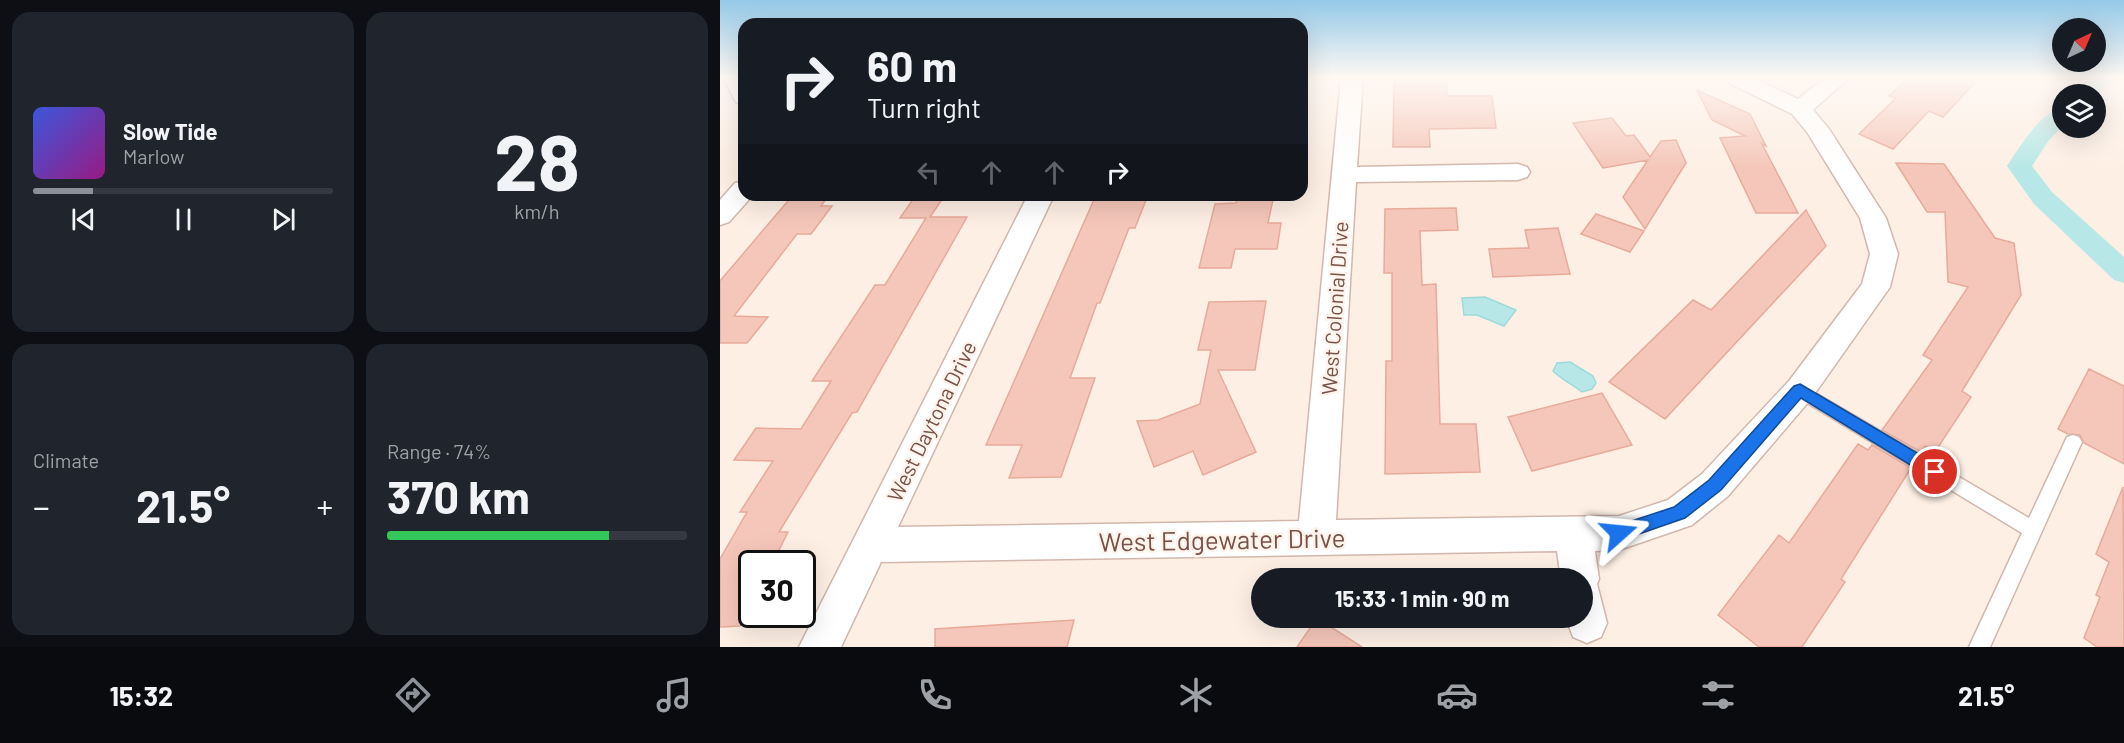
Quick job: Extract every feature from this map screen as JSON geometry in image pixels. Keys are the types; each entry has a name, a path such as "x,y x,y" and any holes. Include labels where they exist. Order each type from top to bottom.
{"street":[{"name":"West Colonial Drive","path":"1316,538 1350,108"},
{"name":"West Edgewater Drive","path":"871,545 1619,533 1679,513 1715,485 1800,390 1876,287 1884,254 1873,218 1817,129 1800,109"},
{"path":"1345,175 1518,172"},
{"path":"720,216 738,196"},
{"name":"West Daytona Drive","path":"820,647 1038,201"},
{"path":"1574,533 1579,568"}],"lane":[{"path":"1800,390 2033,531"},
{"path":"1979,647 2073,442"}],"water":[{"path":"1485,297 1516,310 1504,326 1477,315 1464,315 1462,298"},
{"path":"1570,362 1593,376 1596,383 1592,389 1582,392 1553,371 1557,363"}],"building":[{"path":"1394,108 1494,108 1496,128 1429,129 1430,147 1393,147"},
{"path":"1706,108 1737,108 1750,114 1766,146 1762,144 1798,213 1756,213 1720,138 1745,136 1712,120"},
{"path":"1886,108 1951,108 1943,117 1929,111 1893,149 1859,134"},
{"path":"1612,118 1626,136 1634,135 1650,157 1661,141 1676,140 1686,163 1645,229 1623,197 1648,160 1603,168 1573,123"},
{"path":"1896,163 1944,164 1995,238 2014,243 2021,295 1962,391 1971,397 1935,452 1925,446 1921,452 1882,430 1932,360 1923,355 1968,287 1948,282 1945,212 1927,212"},
{"path":"788,201 825,201 821,206 832,206 811,234 797,234 734,316 768,317 747,343 720,343 720,281"},
{"path":"912,201 941,201 930,217 967,217 857,412 852,413 779,532 788,532 779,550 738,550 738,626 720,627 720,559 747,512 740,512 773,461 734,460 756,428 801,429 831,381 812,381 875,285 885,285 926,218 900,218"},
{"path":"1093,201 1146,201 1135,228 1129,228 1100,303 1097,303 1070,378 1095,378 1061,477 1009,478 1022,445 986,445"},
{"path":"1236,201 1273,201 1268,223 1281,223 1277,249 1235,249 1231,268 1199,268 1215,204 1236,203"},
{"path":"1456,208 1458,230 1420,231 1422,285 1436,284 1440,424 1476,424 1480,472 1385,474 1386,361 1392,361 1392,273 1384,273 1385,209"},
{"path":"1806,210 1826,246 1665,419 1609,382 1693,300 1711,310"},
{"path":"1596,214 1644,231 1630,252 1581,234"},
{"path":"1558,228 1570,274 1493,277 1489,249 1529,248 1525,230"},
{"path":"1266,301 1255,370 1218,370 1256,452 1203,475 1193,451 1154,467 1137,421 1158,420 1200,404 1211,350 1198,350 1209,302"},
{"path":"2089,369 2124,386 2124,464 2084,443 2080,435 2068,434 2058,429"},
{"path":"1602,393 1632,445 1532,471 1508,417"},
{"path":"1858,444 1868,450 1872,445 1911,468 1841,579 1845,582 1802,647 1759,647 1718,615 1779,535 1789,543"},
{"path":"2123,487 2124,647 2097,647 2084,638 2100,597 2096,595 2109,562 2096,554"},
{"path":"1074,620 1067,647 935,647 935,629"},
{"path":"1310,628 1333,628 1362,647 1297,647"}],"waterway":[{"path":"2052,125 2041,135 2019,166 2043,198 2124,273"}],"route":[{"path":"1619,533 1679,513 1715,485 1800,390 1935,472"}]}
